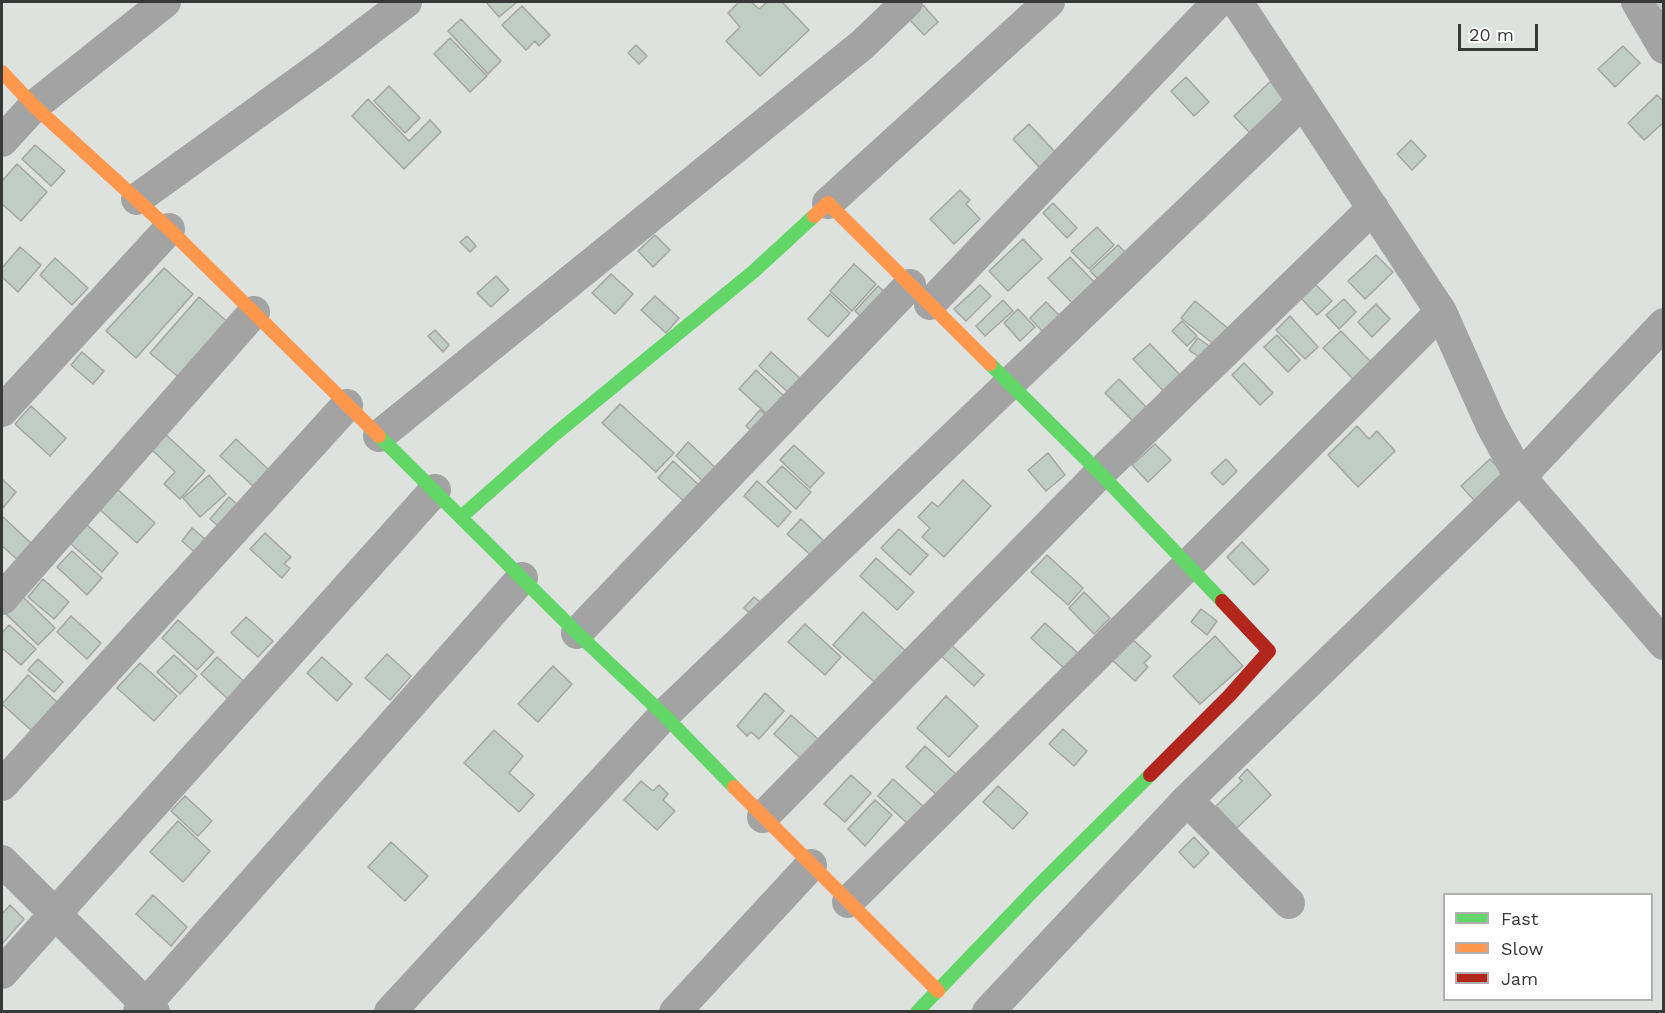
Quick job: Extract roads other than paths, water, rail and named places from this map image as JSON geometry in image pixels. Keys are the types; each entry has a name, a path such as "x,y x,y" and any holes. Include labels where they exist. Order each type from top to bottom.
{"street":[{"path":"2,141 34,106 165,2"},
{"path":"137,199 406,2"},
{"path":"379,436 862,45 907,2"},
{"path":"462,517 554,435 753,272 1049,2"},
{"path":"577,633 1218,2"},
{"path":"1237,2 1441,312 1491,424 1520,477 1664,644"},
{"path":"1637,2 1664,48"},
{"path":"2,72 34,106 137,199 254,312 577,633 664,715 938,991"},
{"path":"390,1011 664,715 1303,102"},
{"path":"828,203 1100,473 1269,651 1230,695 916,1011"},
{"path":"763,817 1100,473 1373,208"},
{"path":"2,411 169,229"},
{"path":"2,599 254,312"},
{"path":"848,902 1441,312"},
{"path":"988,1011 1187,800 1520,477 1664,324"},
{"path":"2,785 347,405"},
{"path":"2,973 435,490"},
{"path":"2,861 147,1009 522,578"},
{"path":"1187,800 1289,903"},
{"path":"675,1011 811,865"}]}
